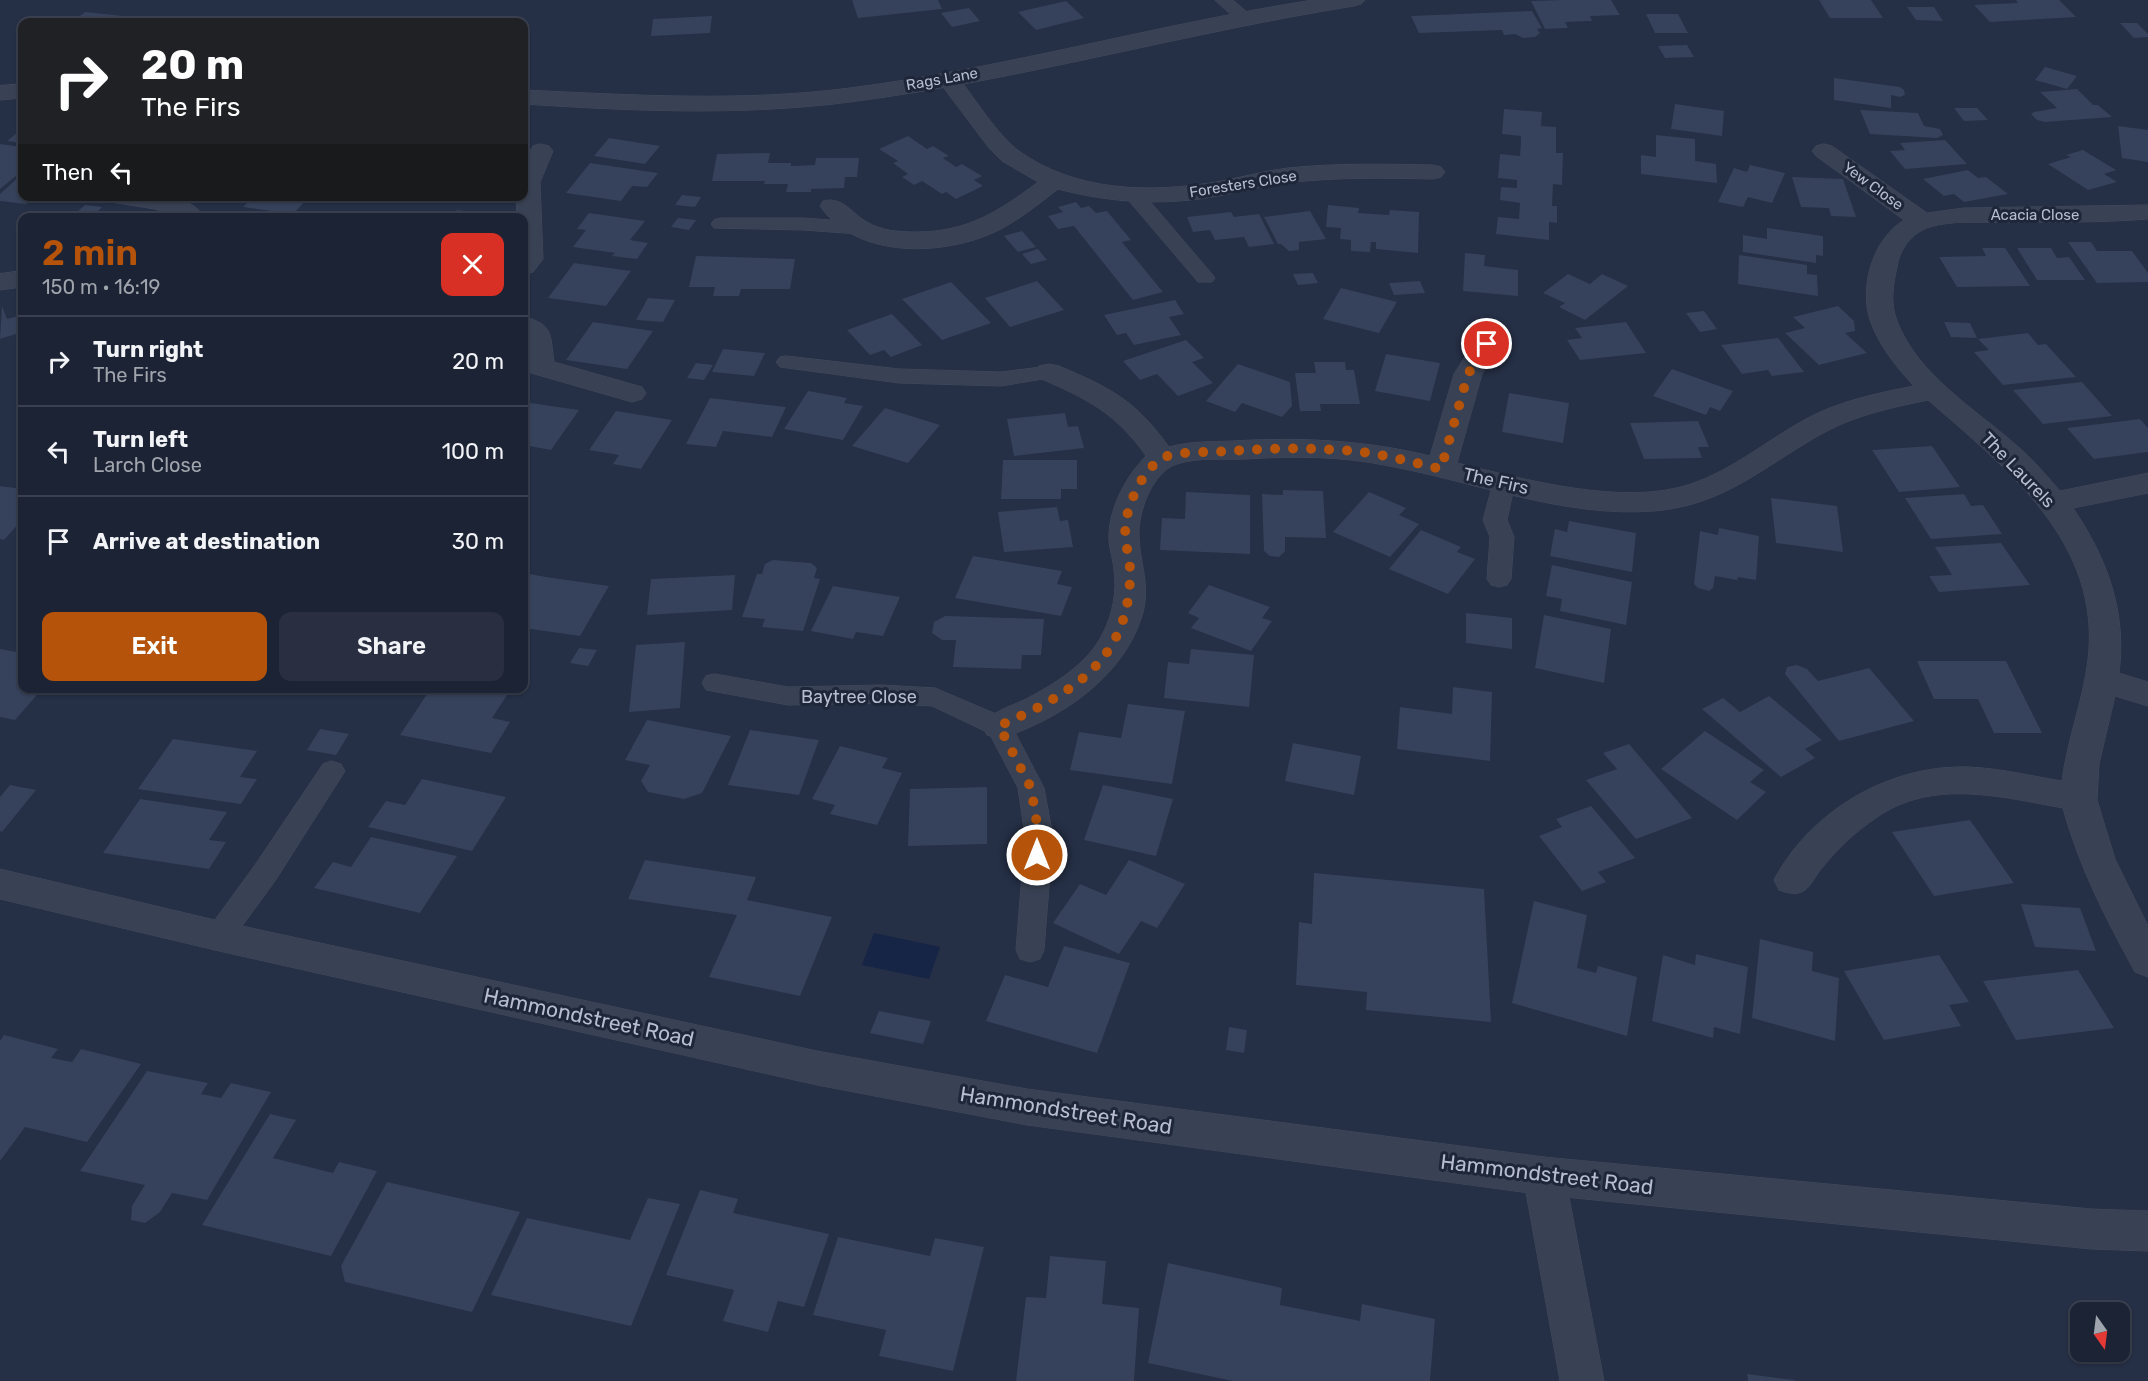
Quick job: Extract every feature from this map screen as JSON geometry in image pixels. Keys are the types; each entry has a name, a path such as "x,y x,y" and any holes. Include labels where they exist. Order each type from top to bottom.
{"street":[{"name":"Rags Lane","path":"528,97 741,102 848,95 948,79 1344,1"},
{"name":"Foresters Close","path":"948,79 997,143 1011,156 1054,181 1079,189 1136,197 1200,191 1267,178 1310,174 1433,172"},
{"path":"0,93 18,91"},
{"path":"528,262 530,260 528,182 541,151"},
{"name":"Yew Close","path":"1824,151 1922,221"},
{"path":"832,206 859,228 898,240 924,241 969,235 1007,217 1054,181"},
{"path":"152,201 183,213"},
{"path":"190,213 205,201"},
{"name":"Acacia Close","path":"1922,221 1974,216 2108,215 2148,212"},
{"name":"The Laurels","path":"1922,221 1901,234 1890,249 1878,278 1879,299 1888,334 1902,357 1934,390 2010,455 2053,502 2080,548 2096,583 2107,644 2102,680 2082,760 2079,797 2092,852 2106,884 2148,961"},
{"path":"0,282 18,280"},
{"path":"528,327 536,330 541,367 632,393"},
{"path":"1441,469 1468,374 1487,344"},
{"path":"999,726 1051,702 1079,682 1099,663 1117,636 1126,616 1130,596 1131,575 1124,533 1128,511 1146,474 1162,458 1132,419 1116,405 1095,392 1049,372"},
{"name":"The Firs","path":"1162,458 1195,453 1246,450 1340,450 1387,456 1550,493 1620,501 1654,501 1702,492 1738,476 1821,422 1849,410 1934,390"},
{"path":"2053,502 2148,483"},
{"path":"2102,680 2148,694"},
{"path":"1792,880 1814,849 1842,823 1871,802 1901,789 1933,781 1967,780 2079,797"},
{"name":"Hammondstreet Road","path":"0,884 219,936 817,1068 1016,1105 1544,1176 2091,1229 2148,1231"},
{"path":"1544,1176 1582,1381"}],"lane":[{"path":"1222,0 1247,19"},
{"path":"1136,197 1205,278"},
{"path":"721,224 803,224 859,228"},
{"path":"786,362 899,376 1000,380 1049,372"},
{"path":"1499,579 1502,537 1495,520 1503,483"},
{"name":"Baytree Close","path":"715,682 788,696 882,694 936,698 999,726"},
{"path":"999,726 1031,788 1039,836 1030,950"},
{"path":"219,936 265,873 332,771"}],"water":[{"path":"874,933 940,947 929,979 862,965"}],"building":[{"path":"852,0 938,0 942,9 858,18"},
{"path":"1611,0 1620,15 1590,16 1592,21 1565,22 1568,28 1545,29 1531,1"},
{"path":"1819,0 1871,0 1883,18 1830,18"},
{"path":"2016,0 2059,0 2076,17 1990,22 1974,5 2018,3"},
{"path":"1066,1 1084,18 1036,30 1018,12"},
{"path":"1907,7 1934,7 1943,21 1916,20"},
{"path":"969,8 980,21 952,27 941,13"},
{"path":"1532,11 1542,28 1537,29 1540,33 1535,37 1523,38 1515,34 1504,35 1502,30 1419,33 1411,16"},
{"path":"85,12 142,18 77,18"},
{"path":"1646,14 1678,14 1688,33 1655,33"},
{"path":"712,16 710,33 651,36 653,19"},
{"path":"2120,23 2137,23 2148,34 2148,37 2134,38"},
{"path":"1687,45 1694,57 1665,58 1658,46"},
{"path":"2045,67 2077,76 2067,89 2035,80"},
{"path":"1834,78 1900,87 1904,90 1905,95 1900,97 1891,95 1891,108 1834,100"},
{"path":"2077,89 2093,105 2098,105 2112,117 2045,122 2037,120 2031,114 2057,108 2040,92"},
{"path":"1675,104 1724,111 1722,136 1671,129"},
{"path":"1954,108 1977,108 1988,120 1964,121"},
{"path":"1504,109 1542,112 1541,126 1556,127 1556,153 1563,153 1562,185 1553,184 1552,206 1557,206 1557,223 1549,222 1549,240 1496,234 1498,217 1519,219 1520,203 1500,200 1501,187 1517,188 1517,180 1498,178 1500,154 1520,156 1521,142 1521,136 1502,134"},
{"path":"1860,110 1918,113 1924,126 1940,129 1943,135 1937,138 1870,134"},
{"path":"2118,126 2148,130 2148,162 2122,158"},
{"path":"18,132 18,142 7,141"},
{"path":"1656,135 1695,139 1695,161 1716,164 1717,183 1641,174 1641,155 1656,157"},
{"path":"908,136 927,149 933,146 949,156 943,158 956,167 962,164 982,176 974,180 983,186 956,199 946,192 942,194 922,181 914,185 902,177 908,174 893,163 898,161 879,149"},
{"path":"609,138 660,146 645,164 594,156"},
{"path":"1945,140 1967,164 1905,169 1890,151 1905,150 1900,143"},
{"path":"0,144 18,146 18,174 0,189"},
{"path":"2083,150 2116,170 2104,174 2117,182 2088,190 2048,164 2071,157 2066,155"},
{"path":"770,153 768,163 791,163 791,166 815,165 816,158 859,158 857,177 845,177 844,188 811,189 811,192 786,192 788,184 764,184 765,181 712,181 717,154"},
{"path":"590,163 658,173 647,187 632,186 621,201 566,193"},
{"path":"1750,165 1785,173 1772,203 1748,197 1743,207 1718,202 1734,168 1747,172"},
{"path":"1968,170 1978,178 1986,177 2008,194 1964,202 1954,194 1944,196 1923,179"},
{"path":"1792,177 1843,179 1856,217 1831,216 1829,208 1801,207"},
{"path":"18,178 18,201 30,201 26,204 0,201 0,194"},
{"path":"682,195 701,197 695,207 675,205"},
{"path":"249,201 305,201 294,213 243,207"},
{"path":"1076,202 1081,208 1089,206 1096,213 1107,211 1131,240 1122,242 1163,292 1133,300 1074,226 1058,229 1048,216 1063,212 1058,207"},
{"path":"85,205 102,207 96,213 77,212"},
{"path":"1328,205 1359,208 1358,213 1389,215 1390,210 1419,212 1418,253 1376,249 1376,242 1371,242 1370,252 1351,251 1351,240 1340,239 1341,228 1326,227"},
{"path":"457,210 482,213 454,213"},
{"path":"1310,211 1326,239 1299,242 1299,250 1289,251 1278,244 1264,217"},
{"path":"1231,212 1234,217 1259,214 1274,244 1249,247 1244,237 1215,240 1210,230 1193,232 1187,217"},
{"path":"589,213 645,221 630,240 648,243 637,259 612,256 615,253 573,247 586,230 577,229"},
{"path":"678,218 696,220 689,230 671,227"},
{"path":"1767,228 1823,236 1823,256 1816,255 1816,263 1743,252 1743,235 1767,239"},
{"path":"1022,231 1036,247 1018,252 1004,236"},
{"path":"2068,242 2091,242 2097,251 2132,251 2148,273 2148,282 2097,283"},
{"path":"1982,248 2005,248 2030,286 1957,287 1939,257 1986,256"},
{"path":"2017,248 2051,248 2057,258 2069,257 2085,280 2037,280"},
{"path":"1038,249 1047,260 1031,264 1022,254"},
{"path":"1465,253 1485,255 1484,266 1518,270 1518,296 1463,291"},
{"path":"1739,255 1807,265 1807,274 1817,275 1818,296 1738,284"},
{"path":"696,256 795,259 790,289 741,289 739,296 713,296 715,287 689,287"},
{"path":"574,263 631,271 606,306 548,298"},
{"path":"1313,273 1318,283 1298,285 1293,274"},
{"path":"1568,274 1590,284 1602,274 1628,286 1585,320 1559,307 1565,303 1543,293"},
{"path":"1037,281 1064,310 1010,327 985,298"},
{"path":"1420,281 1425,293 1394,295 1389,283"},
{"path":"951,282 991,323 942,340 902,299"},
{"path":"1341,288 1397,302 1379,333 1323,319"},
{"path":"648,298 675,300 663,322 636,320"},
{"path":"1175,300 1184,314 1169,317 1181,335 1134,345 1126,333 1117,335 1104,315"},
{"path":"2,306 7,319 18,316 18,333 0,339"},
{"path":"1838,306 1854,321 1855,331 1845,333 1867,353 1819,365 1785,333 1805,328 1793,317"},
{"path":"1704,311 1717,329 1700,332 1686,313"},
{"path":"892,314 922,345 891,357 884,350 870,355 847,330"},
{"path":"593,322 653,331 627,369 566,360"},
{"path":"1626,322 1646,353 1580,360 1567,340 1582,338 1575,328"},
{"path":"1944,322 1970,323 1977,338 1951,337"},
{"path":"2028,333 2038,345 2046,344 2076,377 2003,385 1974,352 1989,350 1978,339"},
{"path":"1778,338 1804,372 1772,376 1768,370 1742,374 1721,345"},
{"path":"1186,340 1204,358 1192,362 1213,383 1178,396 1157,374 1140,380 1123,361"},
{"path":"723,349 765,353 754,376 712,372"},
{"path":"1386,354 1440,363 1430,401 1375,391"},
{"path":"1314,362 1345,362 1346,370 1354,370 1360,404 1320,404 1321,411 1300,411 1295,373 1316,373"},
{"path":"696,363 713,365 704,380 687,378"},
{"path":"1238,364 1290,382 1292,406 1282,417 1242,403 1235,412 1206,401"},
{"path":"1672,369 1733,391 1720,411 1710,407 1706,415 1653,396"},
{"path":"2082,382 2112,416 2043,424 2013,390"},
{"path":"808,391 847,398 844,403 863,406 843,440 784,429"},
{"path":"1509,393 1569,403 1563,443 1502,432"},
{"path":"710,398 786,407 772,437 723,431 716,447 686,444"},
{"path":"528,403 579,410 551,450 528,446"},
{"path":"885,408 940,425 908,463 852,446"},
{"path":"616,411 672,420 641,469 613,464 619,455 589,450"},
{"path":"1065,413 1068,427 1078,426 1084,448 1014,456 1007,419"},
{"path":"2140,419 2148,428 2148,452 2094,459 2067,428"},
{"path":"1698,421 1709,447 1698,447 1702,458 1644,459 1630,423"},
{"path":"1932,446 1960,487 1899,492 1872,450"},
{"path":"1003,460 1077,460 1077,489 1061,489 1061,499 1001,499"},
{"path":"0,486 18,488 18,524 4,540 0,539"},
{"path":"1283,490 1323,491 1326,538 1285,537 1285,551 1279,557 1270,556 1264,551 1262,494 1283,495"},
{"path":"1186,492 1250,495 1250,554 1160,550 1162,518 1185,519"},
{"path":"1369,492 1406,508 1399,515 1419,524 1390,557 1333,532"},
{"path":"1964,494 1971,506 1983,505 2002,534 1931,539 1905,498"},
{"path":"1771,498 1837,506 1843,552 1776,543"},
{"path":"1057,507 1060,521 1068,520 1073,547 1004,552 998,512"},
{"path":"1569,521 1636,533 1632,572 1550,556 1555,529 1567,532"},
{"path":"1719,528 1759,536 1756,580 1738,577 1737,580 1715,576 1713,588 1709,591 1698,588 1694,584 1700,531 1718,535"},
{"path":"1421,530 1461,547 1457,552 1475,559 1448,594 1389,569"},
{"path":"2001,543 2030,585 1939,592 1929,576 1952,575 1935,547"},
{"path":"973,556 1062,571 1057,584 1072,587 1061,616 955,598"},
{"path":"773,560 811,563 817,568 814,578 820,579 803,631 762,627 765,619 742,617 757,574 762,574 765,564"},
{"path":"1552,565 1632,582 1626,625 1560,611 1562,599 1546,596"},
{"path":"528,574 609,586 580,636 528,629"},
{"path":"735,575 732,610 647,615 651,579"},
{"path":"1209,585 1270,607 1262,618 1272,621 1251,651 1191,628 1199,618 1188,613"},
{"path":"833,586 900,597 883,636 856,632 853,639 811,631"},
{"path":"1466,613 1512,618 1512,649 1466,643"},
{"path":"1544,615 1611,629 1604,683 1535,668"},
{"path":"945,616 1044,619 1041,655 1022,655 1021,669 953,667 956,640 942,640 932,633 934,622"},
{"path":"685,642 680,708 629,712 636,645"},
{"path":"579,648 597,650 588,666 570,663"},
{"path":"0,649 18,652 18,693 39,693 15,720 0,717"},
{"path":"1191,649 1254,655 1249,707 1164,698 1168,662 1189,664"},
{"path":"1917,661 2006,661 2042,733 1994,733 1978,699 1934,699"},
{"path":"1797,665 1807,669 1818,681 1869,668 1914,721 1839,741 1785,674 1787,667"},
{"path":"1453,687 1492,692 1490,761 1397,749 1400,707 1452,714"},
{"path":"428,693 508,693 492,718 510,722 491,753 400,735"},
{"path":"1769,696 1822,740 1805,749 1815,758 1781,777 1702,709 1723,698 1740,712"},
{"path":"1128,704 1185,711 1172,784 1070,770 1079,732 1121,738"},
{"path":"647,720 731,736 702,793 684,799 648,792 641,781 650,765 625,760"},
{"path":"320,729 349,734 336,755 307,750"},
{"path":"750,730 819,740 799,795 728,785"},
{"path":"1705,731 1764,770 1750,782 1766,792 1737,820 1661,769"},
{"path":"173,739 257,751 240,777 257,779 241,804 138,789"},
{"path":"1293,743 1361,756 1354,795 1285,781"},
{"path":"1629,744 1692,818 1636,839 1586,780 1617,769 1603,753"},
{"path":"840,746 888,758 882,768 902,773 877,825 830,814 835,805 812,799"},
{"path":"422,779 506,797 472,851 368,827 386,801 405,805"},
{"path":"10,785 36,790 2,832 0,831 0,797"},
{"path":"1103,785 1173,799 1156,856 1084,840"},
{"path":"987,787 987,844 908,846 910,789"},
{"path":"140,799 227,812 209,840 226,842 209,869 103,853"},
{"path":"1591,806 1635,858 1598,872 1606,882 1582,891 1539,836 1562,827 1556,819"},
{"path":"1970,820 2014,883 1934,896 1892,832"},
{"path":"371,837 457,856 420,913 314,888 333,862 351,867"},
{"path":"645,860 756,877 747,900 832,917 800,996 709,977 737,915 628,899"},
{"path":"1129,860 1185,884 1157,928 1141,921 1119,954 1053,923 1080,884 1106,895"},
{"path":"1314,873 1484,889 1491,1022 1366,1010 1367,992 1296,985 1299,922 1312,924"},
{"path":"1534,901 1587,915 1577,968 1596,973 1598,966 1637,977 1627,1036 1512,1003"},
{"path":"2021,904 2080,908 2096,951 2035,947"},
{"path":"1760,939 1813,952 1812,971 1839,978 1835,1041 1752,1018"},
{"path":"1064,946 1130,963 1097,1053 986,1021 1005,975 1048,987"},
{"path":"1696,954 1748,967 1740,1034 1714,1027 1713,1038 1652,1021 1663,955 1695,965"},
{"path":"1939,955 1969,1002 1949,1005 1961,1026 1884,1040 1844,971"},
{"path":"2078,970 2114,1028 2016,1040 1983,981"},
{"path":"879,1011 931,1021 923,1044 870,1033"},
{"path":"1229,1027 1247,1030 1244,1053 1226,1050"},
{"path":"4,1035 58,1049 51,1058 72,1062 81,1049 141,1064 87,1142 25,1127 0,1161 0,1041"},
{"path":"147,1071 208,1083 201,1094 221,1098 231,1083 271,1092 207,1200 172,1193 160,1212 145,1223 131,1220 132,1206 145,1185 80,1171"},
{"path":"270,1114 296,1120 273,1158 333,1173 339,1162 377,1171 331,1256 202,1225"},
{"path":"387,1182 520,1212 472,1312 345,1282 341,1266"},
{"path":"700,1190 738,1199 733,1213 829,1234 804,1307 778,1301 768,1332 723,1321 734,1290 666,1275"},
{"path":"648,1198 680,1204 631,1326 491,1295 527,1218 630,1240"},
{"path":"838,1237 930,1256 935,1238 984,1247 953,1371 879,1356 886,1330 813,1315"},
{"path":"1050,1256 1106,1261 1102,1304 1139,1308 1134,1381 1016,1381 1026,1297 1046,1298"},
{"path":"1168,1263 1282,1288 1280,1305 1360,1321 1362,1304 1435,1319 1430,1381 1233,1381 1148,1363"},
{"path":"1747,1374 1795,1380 1795,1381 1748,1381"}],"route":[{"path":"1037,855 1039,836 1031,788 999,726 1051,702 1079,682 1099,663 1117,636 1126,616 1130,596 1131,575 1124,533 1128,511 1146,474 1162,458 1195,453 1262,449 1340,450 1387,456 1441,469 1468,374 1487,344"}]}
